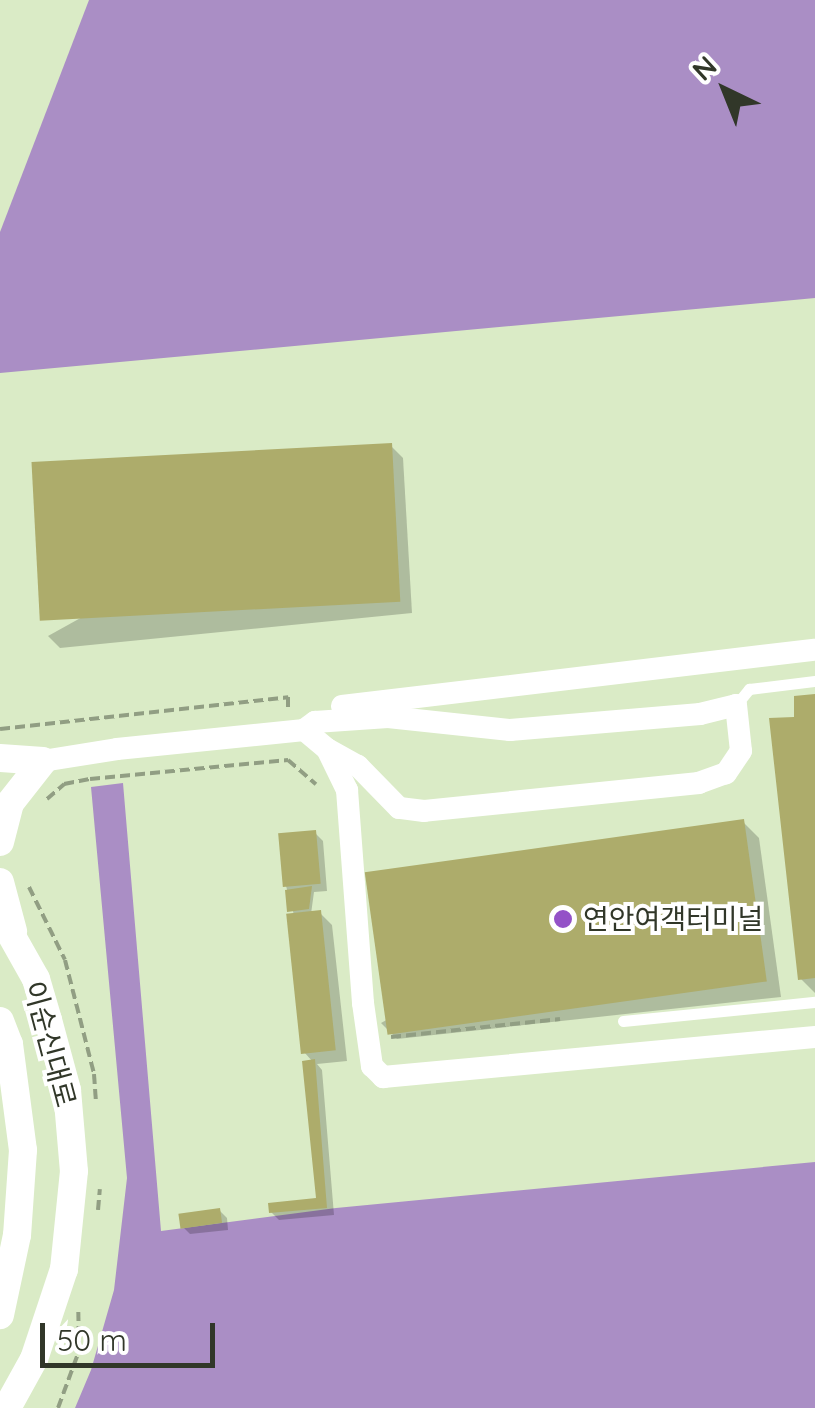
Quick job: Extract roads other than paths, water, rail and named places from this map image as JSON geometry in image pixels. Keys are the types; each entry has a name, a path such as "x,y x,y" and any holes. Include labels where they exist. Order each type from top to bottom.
{"street":[{"path":"302,728 339,706 815,650"},
{"path":"0,770 43,761 388,717 510,730 700,714 736,705 741,751 726,772 698,783 424,811 398,808 358,766 326,750"},
{"path":"302,728 341,770 347,790 363,1003 372,1066 383,1077 815,1037"},
{"path":"0,758 43,761"},
{"path":"0,842 10,804 43,761"},
{"path":"0,882 16,942"},
{"name":"이순신대로","path":"0,915 36,979 67,1090 74,1171 64,1269 34,1359 7,1408"},
{"name":"이순신대로","path":"0,1021 9,1044 24,1150 17,1235 0,1315"}],"lane":[{"path":"736,705 749,689 815,681"},
{"path":"623,1022 815,1002"}],"place":[{"name":"연안여객터미널","path":"563,919"}]}
